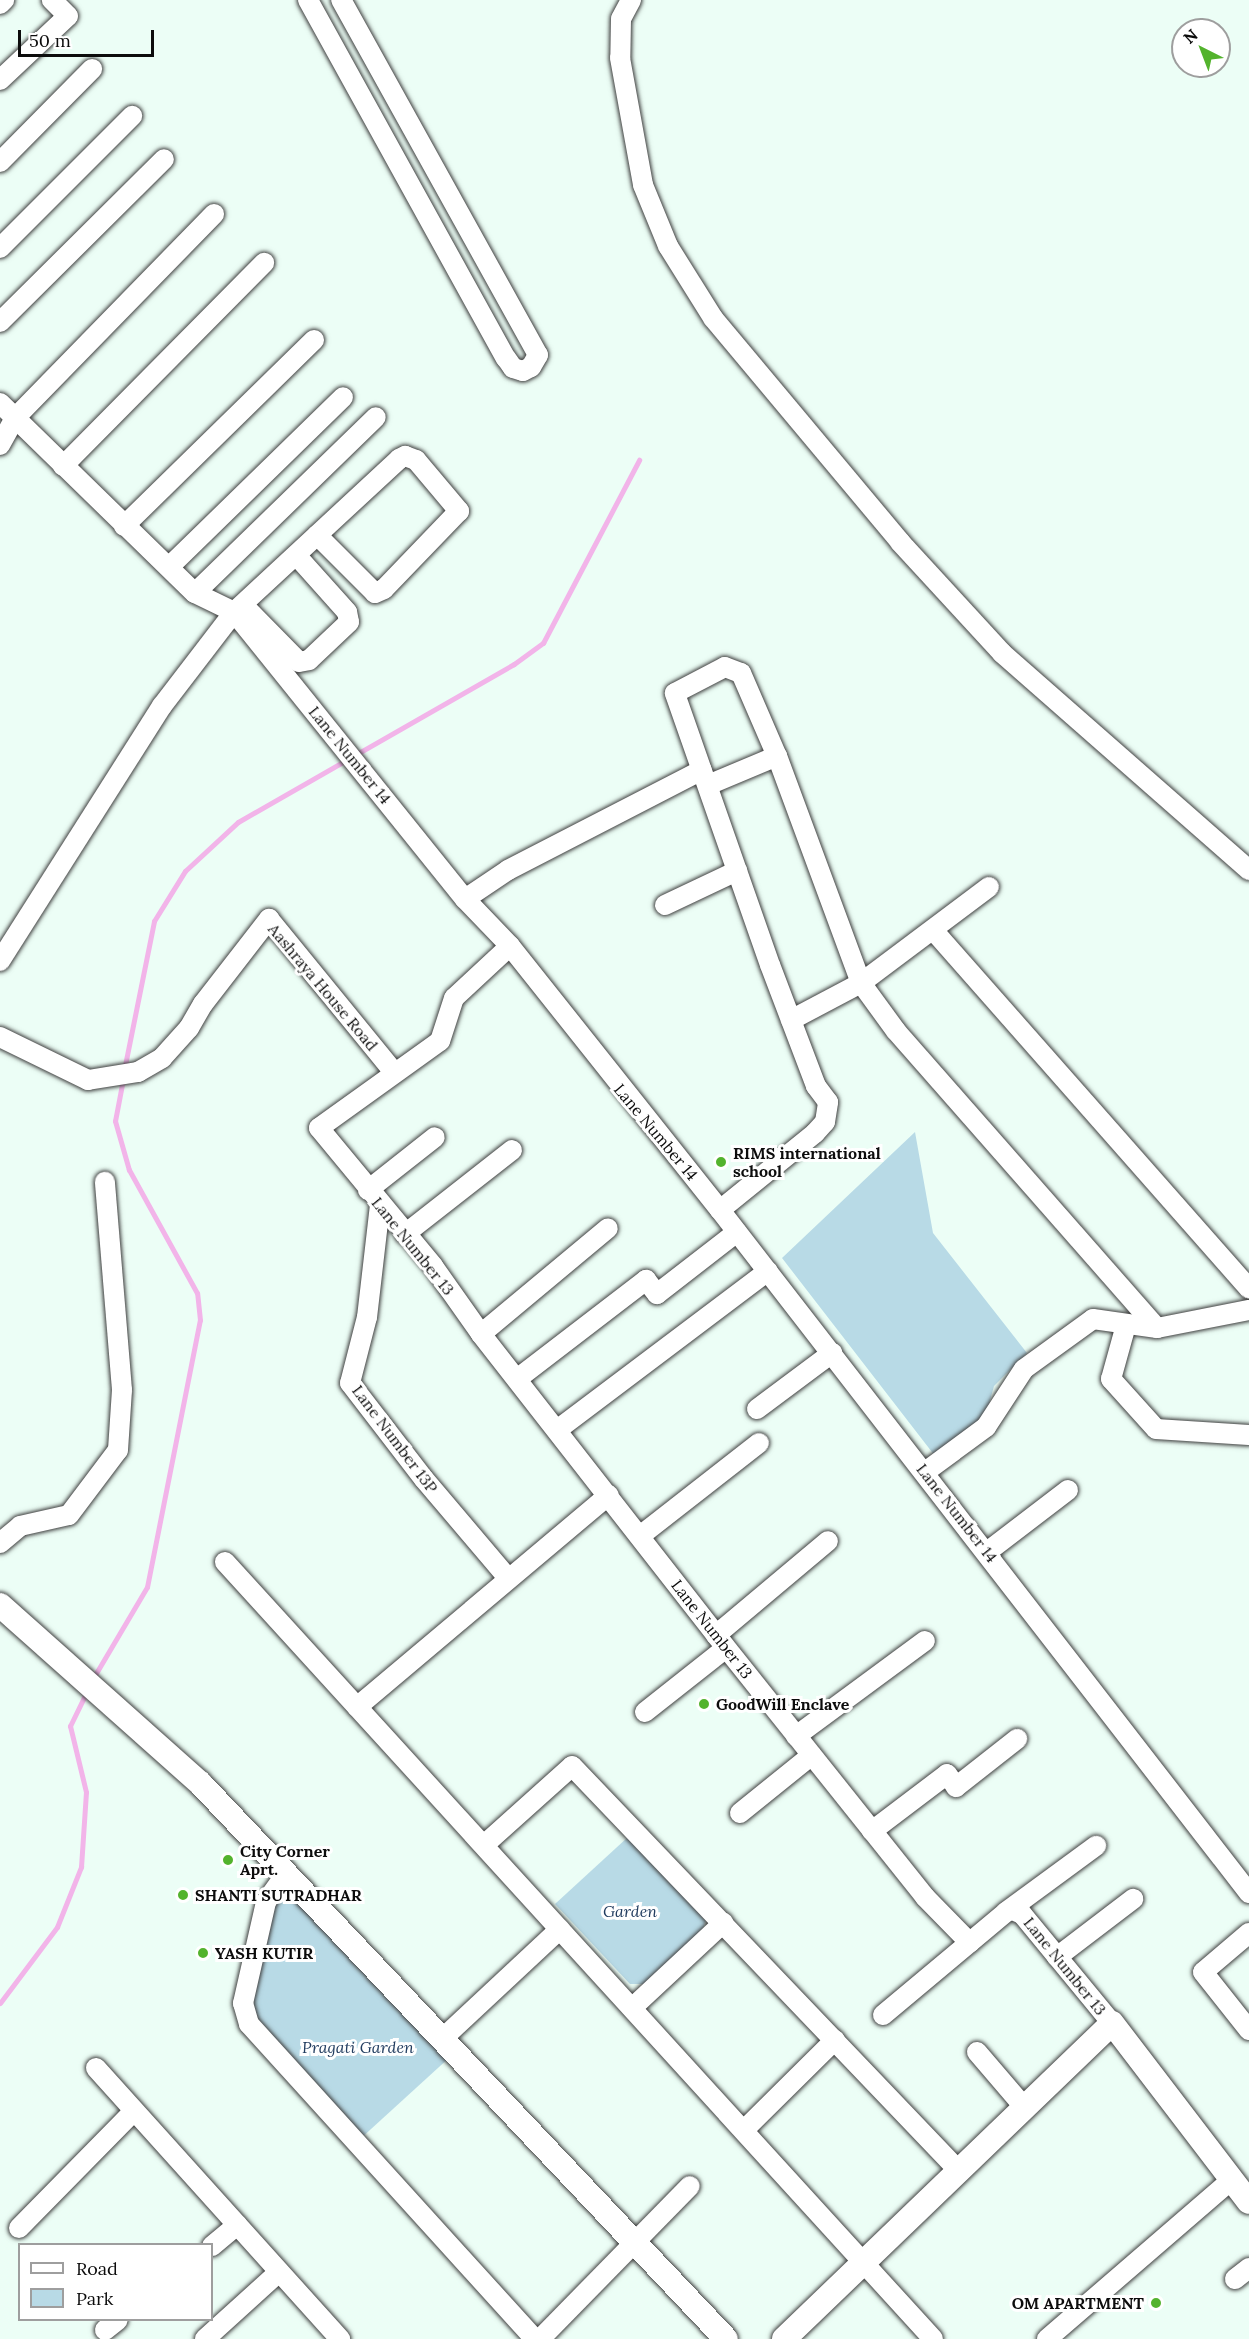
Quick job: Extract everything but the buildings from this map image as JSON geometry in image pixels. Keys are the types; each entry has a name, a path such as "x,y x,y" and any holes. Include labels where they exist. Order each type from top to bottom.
{"street":[{"path":"0,4 4,0"},
{"path":"0,80 68,16 52,0"},
{"path":"308,0 506,358 513,368 523,371 531,367 538,355 341,0"},
{"path":"631,0 621,19 620,58 643,185 668,246 713,318 900,542 1002,653 1249,870"},
{"path":"0,162 92,69"},
{"path":"0,248 132,116"},
{"path":"0,322 164,159"},
{"path":"0,445 15,418 214,214"},
{"path":"63,466 264,263"},
{"path":"124,526 314,340"},
{"path":"169,567 343,397"},
{"name":"Lane Number 14","path":"0,403 195,593 238,608 465,899 510,946 987,1552 1242,1870 1249,1893"},
{"path":"195,593 376,417"},
{"path":"0,961 162,706 238,608 317,535 405,456 416,460 459,511 384,589 375,593 317,535"},
{"path":"238,608 295,659 309,660 350,616 296,555"},
{"path":"720,1210 825,1122 828,1102 816,1086 791,1020 675,693 725,667 741,673 777,756 861,983 896,1032 1157,1328"},
{"path":"465,899 508,870 705,778 777,756"},
{"path":"665,905 738,871"},
{"path":"791,1020 861,983 989,887"},
{"name":"Aashraya House Road","path":"0,1037 88,1080 138,1072 162,1058 269,919 394,1072"},
{"path":"933,930 1249,1288"},
{"path":"394,1072 440,1041 454,998 510,946"},
{"name":"Lane Number 13","path":"394,1072 319,1128 405,1234 721,1642 925,1897 970,1943 1013,1910 1022,1914 1112,2023 1249,2202"},
{"path":"374,1198 435,1137"},
{"path":"405,1234 512,1150"},
{"path":"0,1543 20,1526 69,1515 118,1450 122,1390 105,1182"},
{"name":"Lane Number 13P","path":"374,1198 367,1317 350,1383 424,1479 507,1577"},
{"path":"481,1334 608,1228"},
{"path":"517,1379 646,1280 657,1294 737,1232"},
{"path":"557,1430 768,1271"},
{"path":"925,1472 986,1427 1024,1369 1093,1319 1157,1328 1249,1310"},
{"path":"1126,1325 1111,1379 1156,1429 1249,1435"},
{"path":"757,1409 832,1353"},
{"path":"640,1536 759,1443"},
{"path":"987,1552 1068,1490"},
{"path":"357,1707 507,1577 609,1495"},
{"path":"645,1712 828,1541"},
{"path":"225,1562 933,2339"},
{"path":"0,1605 200,1783 726,2339"},
{"path":"796,1736 925,1641"},
{"path":"872,1831 947,1774 956,1787 1017,1739"},
{"path":"740,1813 812,1755"},
{"path":"483,1845 572,1766 959,2170"},
{"path":"1013,1910 1096,1845"},
{"path":"286,1874 266,1902 243,2003 249,2024 262,2042 537,2339 690,2186"},
{"path":"1058,1957 1133,1899"},
{"path":"632,2008 723,1923"},
{"path":"442,2039 560,1929"},
{"path":"1249,1933 1203,1972 1249,2030"},
{"path":"883,2015 970,1943"},
{"path":"784,2339 1112,2023"},
{"path":"744,2130 835,2040"},
{"path":"977,2052 1025,2108"},
{"path":"96,2068 340,2339"},
{"path":"18,2228 134,2111"},
{"path":"1047,2339 1231,2180"},
{"path":"213,2245 237,2225"},
{"path":"206,2339 279,2272"}],"green space":[{"path":"915,1132 933,1233 1027,1353 994,1386 985,1418 935,1456 782,1258"},
{"name":"Garden","path":"628,1837 706,1918 703,1930 644,1984 630,1984 555,1904"},
{"name":"Pragati Garden","path":"285,1878 450,2057 359,2140 252,2023 246,2002 269,1903"}],"waterway":[{"path":"124,1070 154,921 185,871 238,822 514,664 543,643 639,460"},
{"path":"92,1680 147,1587 200,1320 197,1293 129,1170 115,1121 123,1079"},
{"path":"0,2003 57,1927 81,1867 86,1792 70,1726 87,1691"}],"place":[{"name":"RIMS international school","path":"721,1162"},
{"name":"GoodWill Enclave","path":"704,1704"},
{"name":"City Corner Aprt.","path":"228,1860"},
{"name":"SHANTI SUTRADHAR","path":"183,1895"},
{"name":"YASH KUTIR","path":"203,1953"},
{"name":"OM APARTMENT","path":"1156,2303"}]}
